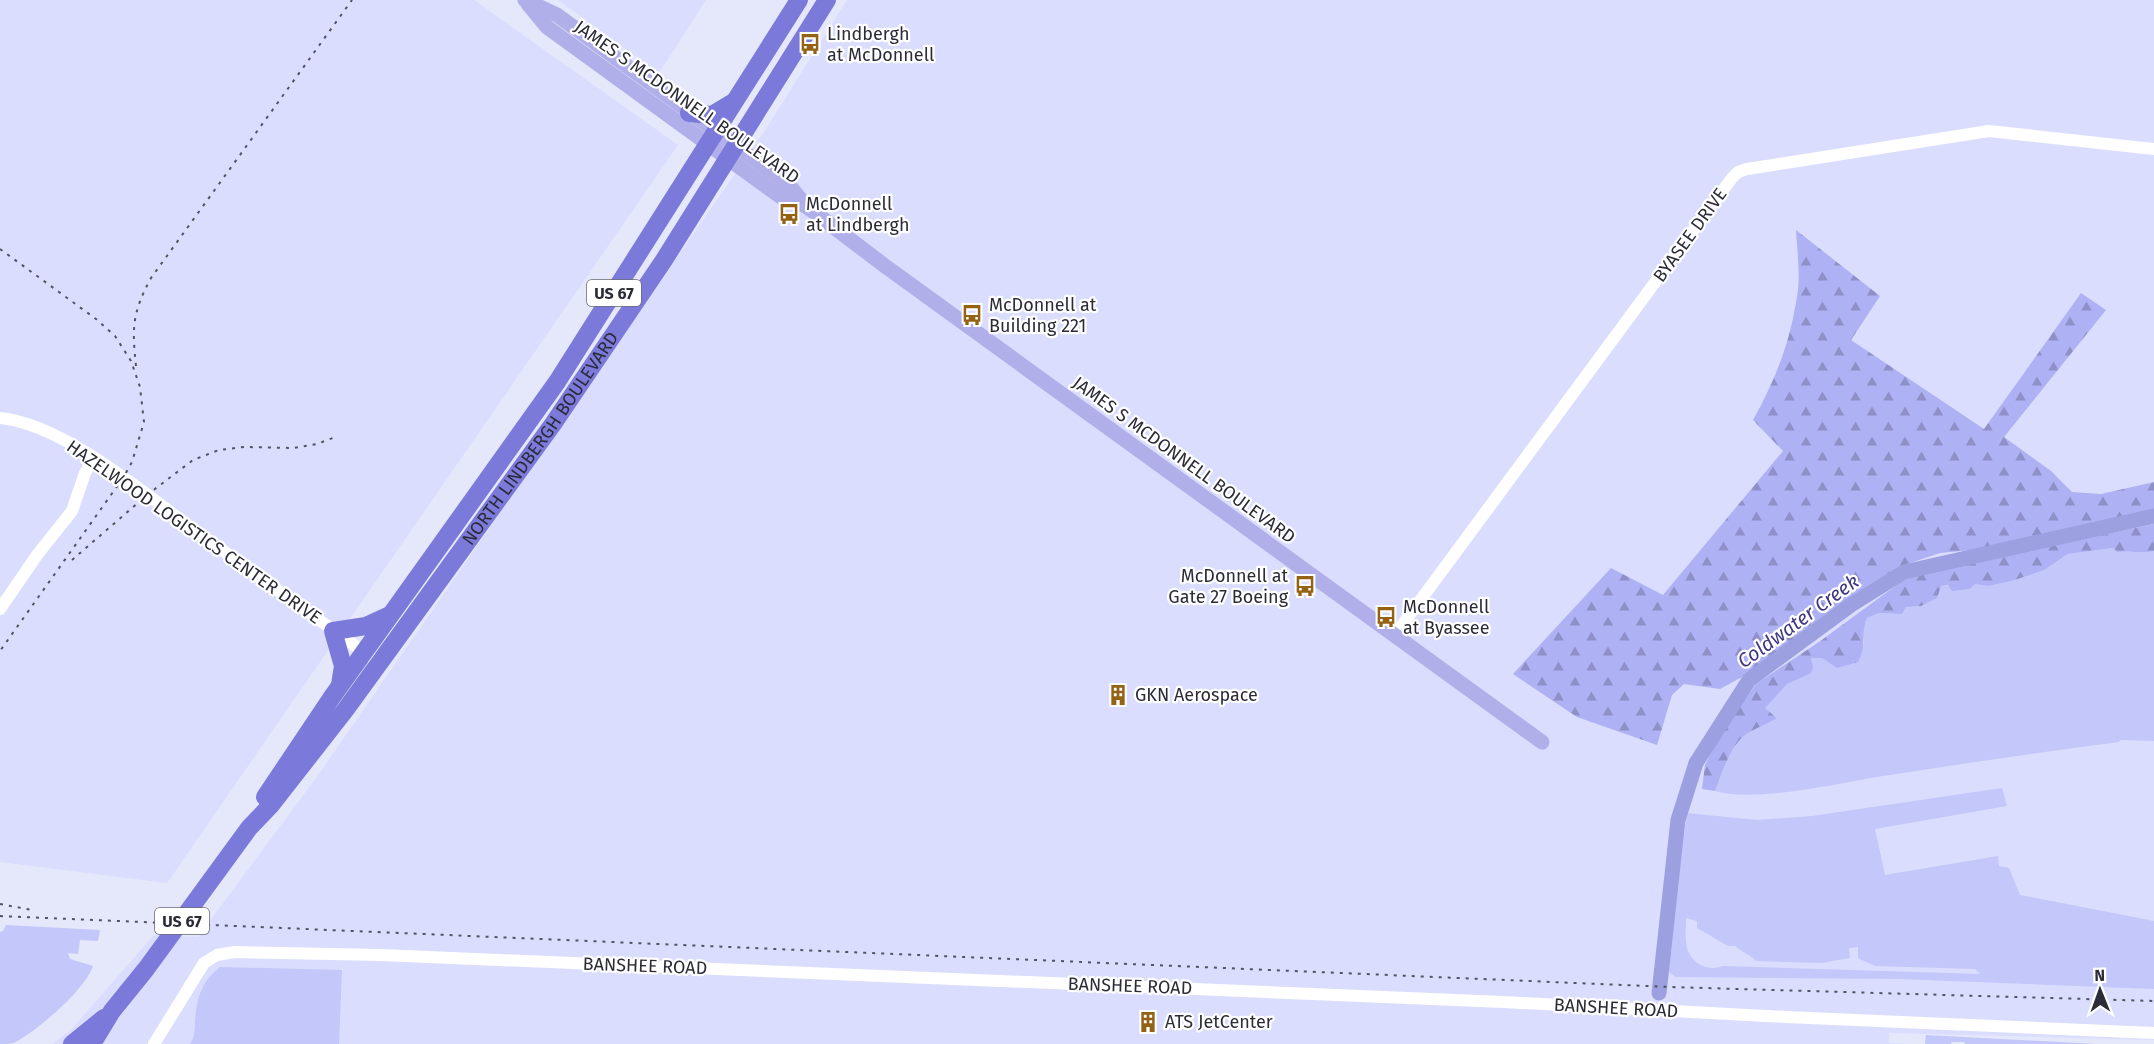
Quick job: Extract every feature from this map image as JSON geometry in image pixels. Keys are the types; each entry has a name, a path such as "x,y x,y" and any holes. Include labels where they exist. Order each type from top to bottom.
{"highway":[{"name":"NORTH LINDBERGH BOULEVARD","path":"249,828 282,770 340,685 371,658 390,615 557,382 799,0"},
{"name":"NORTH LINDBERGH BOULEVARD","path":"93,1044 112,1011 146,969 249,828 306,763 371,658 553,424 664,260 827,0"},
{"path":"689,113 712,115 736,100"},
{"path":"340,685 342,666 333,631 366,626 390,615"},
{"name":"NORTH LINDBERGH BOULEVARD","path":"72,1044 112,1011"}],"main road":[{"name":"JAMES S MCDONNELL BOULEVARD","path":"525,0 557,15 689,113 711,138"},
{"name":"JAMES S MCDONNELL BOULEVARD","path":"525,0 548,27 732,153 788,184 806,206 885,266 1542,742"}],"street":[{"name":"BYASEE DRIVE","path":"1394,636 1731,178 1738,172 1989,131 2154,149"},
{"name":"HAZELWOOD LOGISTICS CENTER DRIVE","path":"0,418 35,426 73,444 371,658"},
{"path":"0,609 37,555 72,511 85,473 94,458"},
{"name":"BANSHEE ROAD","path":"154,1044 204,963 217,955 235,952 381,955 1503,1002 2154,1033"}],"shaded area":[{"path":"0,0 474,0 678,145 167,883 0,862"},
{"path":"558,0 706,0 659,73"},
{"path":"847,0 2154,0 2154,1040 1889,1033 1889,1043 1911,1044 52,1044 70,1031 154,935 198,937 319,774 766,129"},
{"path":"2113,548 2117,552 2154,551 2154,741 2120,740 2119,742 1775,793 1752,795 1715,791 1728,759 1742,738 1777,717 1764,708 1810,658 1822,658 1837,668 1864,643 1862,630 1867,618 1879,613 1902,614 1906,607 1921,606 1941,586 1975,584 1988,586 2012,581 2044,570 2068,554"},
{"path":"2002,788 2007,806 1875,829 1885,875 1998,856 1999,866 2009,868 2020,895 2154,921 2154,989 1900,979 1676,977 1667,971 1687,813 1757,820 1812,816","holes":["1686,918 1697,921 1697,928 1728,946 1735,946 1756,961 1821,963 1850,958 1849,948 1858,947 1858,958 1875,966 1975,969 1980,974 1723,966 1709,968 1695,961 1687,949"]},
{"path":"6,925 100,930 98,941 80,940 78,954 68,953 70,959 93,966 80,987 35,1029 14,1043 0,1044 0,932"},
{"path":"220,967 342,970 339,1044 190,1044 193,1039 201,991 208,979"},
{"path":"1926,1035 2097,1044 1965,1044 1964,1042 1952,1042 1951,1044 1925,1044"}],"green space":[{"path":"1796,230 1880,296 1851,340 1984,429 2081,293 2106,310 2004,437 2051,471 2072,492 2101,494 2154,482 2154,510 1994,548 1940,553 1907,564 1859,592 1747,674 1720,689 1684,684 1672,695 1657,745 1577,717 1513,674 1611,568 1663,595 1783,451 1753,420 1776,373 1787,342 1795,308 1799,283"},
{"path":"2154,524 2154,551 2117,552 2113,548 2068,554 2044,570 2012,581 1988,586 1975,584 1969,589 1952,591 1948,585 1941,586 1937,598 1921,606 1906,607 1902,614 1879,613 1867,618 1858,662 1837,668 1822,658 1811,658 1813,667 1811,673 1787,684 1765,708 1777,718 1742,738 1728,759 1715,791 1702,789 1705,765 1720,735 1756,684 1819,642 1909,576"}],"waterway":[{"name":"Coldwater Creek","path":"1659,993 1678,820 1696,763 1749,680 1851,605 1904,572 2154,516"}],"railway":[{"path":"136,366 135,321 140,301 151,278 352,0"},
{"path":"0,249 96,319 115,336 131,361 140,387 144,422 132,462 123,478 0,651"},
{"path":"72,560 147,495 193,460 219,450 244,447 294,448 317,444 338,436"},
{"path":"0,904 32,910"},
{"path":"0,916 1670,987 2154,1001"}],"place":[{"name":"Lindbergh at McDonnell","path":"810,44"},
{"name":"McDonnell at Lindbergh","path":"789,214"},
{"name":"McDonnell at Building 221","path":"972,315"},
{"name":"McDonnell at Gate 27 Boeing","path":"1305,586"},
{"name":"McDonnell at Byassee","path":"1386,617"},
{"name":"GKN Aerospace","path":"1118,695"},
{"name":"ATS JetCenter","path":"1148,1022"}]}
